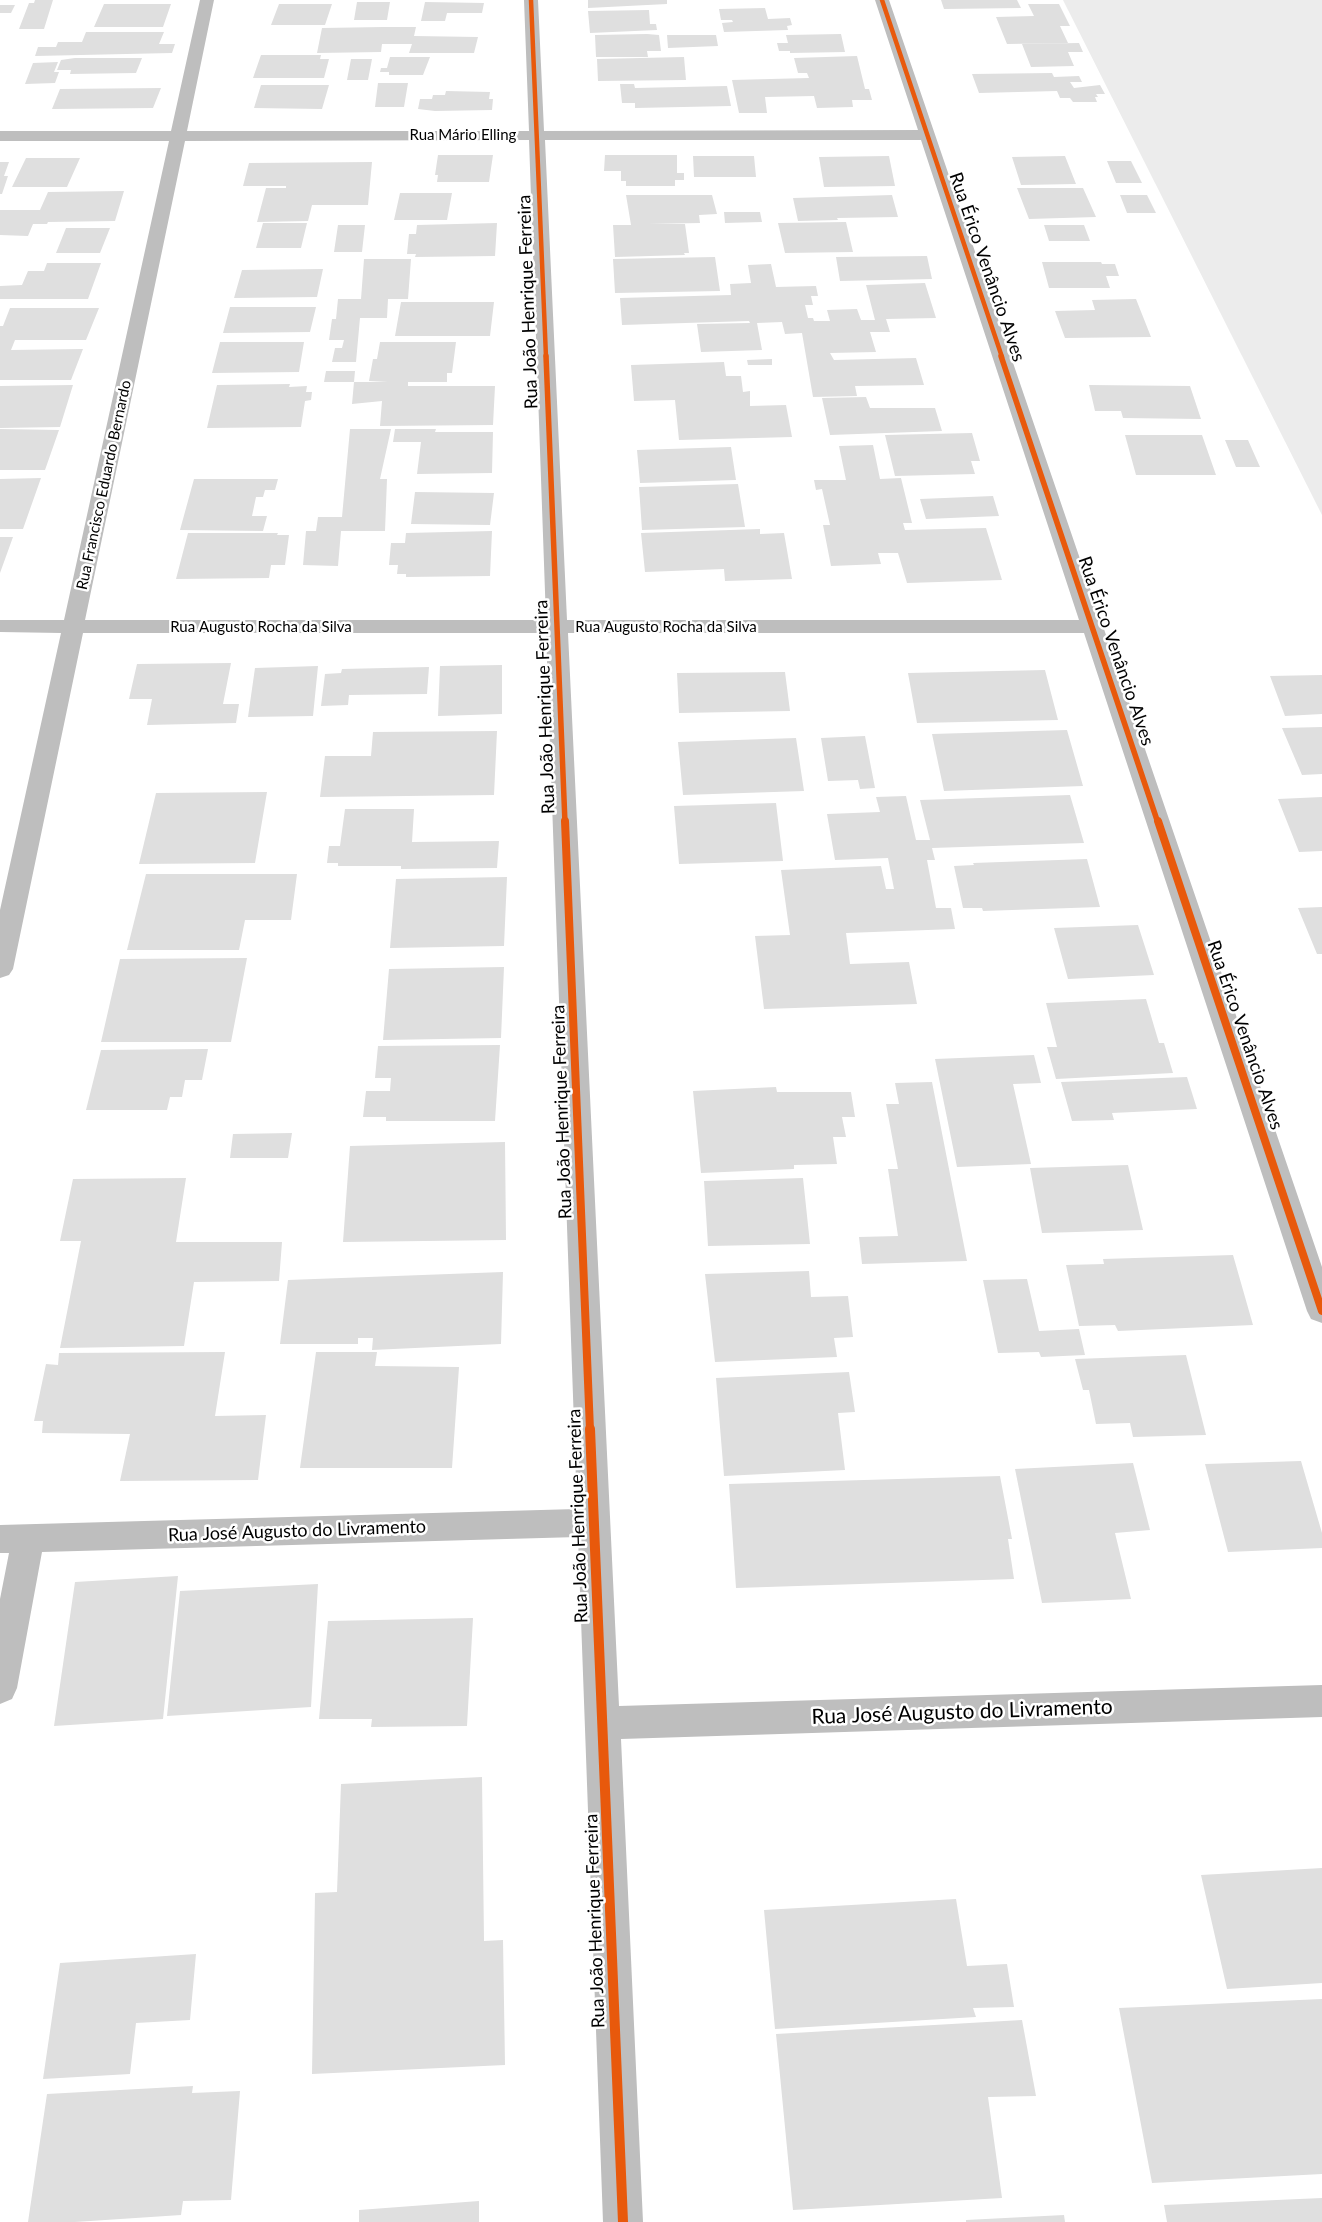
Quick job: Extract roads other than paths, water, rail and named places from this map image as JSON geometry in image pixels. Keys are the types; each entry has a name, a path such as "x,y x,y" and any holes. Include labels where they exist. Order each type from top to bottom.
{"street":[{"name":"Rua Francisco Eduardo Bernardo","path":"0,969 207,0"},
{"name":"Rua João Henrique Ferreira","path":"531,0 623,2222"},
{"name":"Rua Érico Venâncio Alves","path":"882,0 1322,1311"},
{"name":"Rua Mário Elling","path":"0,136 927,135"},
{"name":"Rua Augusto Rocha da Silva","path":"0,626 1092,626"},
{"name":"Rua José Augusto do Livramento","path":"14,1538 594,1523"},
{"path":"0,1688 14,1538"},
{"name":"Rua José Augusto do Livramento","path":"602,1723 1322,1701"}]}
